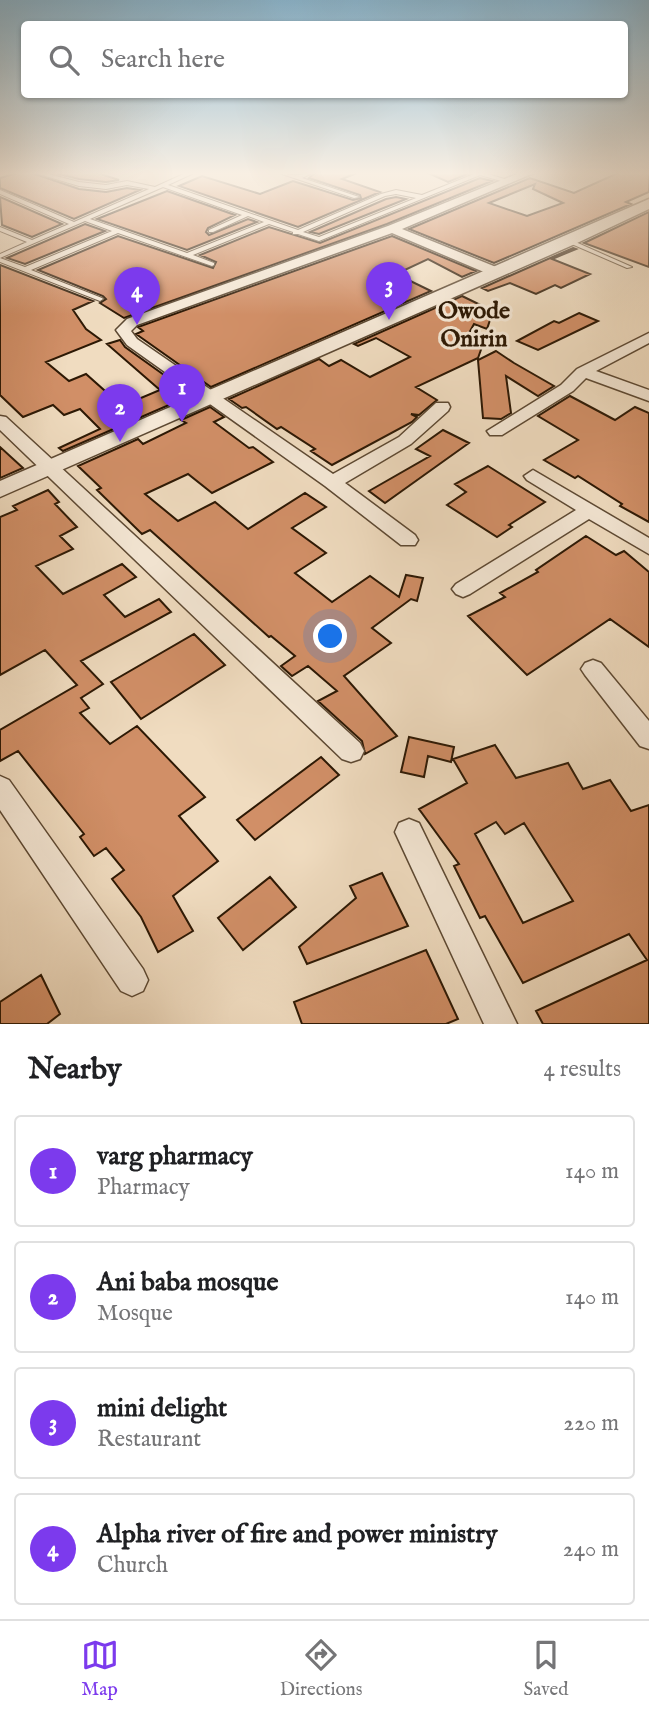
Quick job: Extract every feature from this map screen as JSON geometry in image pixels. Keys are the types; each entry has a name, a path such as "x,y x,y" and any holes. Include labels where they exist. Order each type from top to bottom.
{"street":[{"path":"408,540 332,482 210,399 123,333 125,326 414,220"},
{"path":"0,489 614,220"},
{"path":"392,229 496,272"},
{"path":"496,431 567,388 583,372 649,337"},
{"path":"583,372 649,396"},
{"path":"332,482 417,432 442,407"},
{"path":"0,421 351,751"},
{"path":"533,476 587,512 649,547"},
{"path":"463,589 587,512"},
{"path":"593,669 649,739"},
{"path":"0,788 132,980"},
{"path":"409,832 501,1024"}],"lane":[{"path":"64,220 74,224"},
{"path":"0,258 82,220"},
{"path":"86,220 212,264"},
{"path":"211,230 235,220"},
{"path":"259,220 319,239 368,220"},
{"path":"295,233 326,220"},
{"path":"188,255 267,223"},
{"path":"0,229 32,242"},
{"path":"24,270 117,230"},
{"path":"569,241 629,267"},
{"path":"0,258 100,299"}],"building":[{"path":"2,220 52,220 62,224 32,237 2,225"},
{"path":"99,220 225,220 208,228 206,232 209,235 246,220 257,222 187,250"},
{"path":"277,220 315,220 298,227"},
{"path":"338,220 354,220 319,234 310,232"},
{"path":"377,220 397,220 124,318 100,303 106,299 103,296 38,270 118,236 213,268 216,262 200,255 269,227 320,243"},
{"path":"431,220 594,220 494,263 409,229"},
{"path":"633,220 649,220 649,267 584,243"},
{"path":"85,224 105,231 25,264 7,258"},
{"path":"392,236 476,271 462,277 428,259 396,274 431,291 211,387 136,334 143,331 138,327"},
{"path":"576,249 552,259 590,274 561,288 555,285 536,294 510,283 488,291 482,288"},
{"path":"0,265 93,301 73,310 86,329 101,340 46,362 69,381 86,374 122,406 160,390 107,344 120,340 125,347 192,395 63,451 59,448 100,429 80,409 64,415 53,405 23,417 0,395"},
{"path":"462,296 493,311 487,329 474,324 468,335 483,344 478,358 416,387 437,400 419,415 411,414 417,417 412,422 332,465 311,451 315,449 281,427 277,429 246,407 242,408 229,399 319,359 329,366 341,360 370,377 410,357 376,338 358,346 354,344"},
{"path":"579,313 598,321 538,350 517,341 554,321 559,323"},
{"path":"496,351 554,386 538,396 506,376 511,413 501,419 483,418 478,360"},
{"path":"570,396 615,420 635,407 649,413 649,522 620,506 622,504 578,476 575,478 544,460 578,440 538,416"},
{"path":"210,407 224,417 214,422 273,462 212,493 188,474 145,494 178,521 215,502 248,529 305,493 326,507 292,528 326,553 295,573 332,602 370,576 399,597 406,575 423,578 417,601 411,599 372,628 391,643 344,676 397,736 365,754 362,741 318,701 337,691 308,666 292,676 281,666 295,656 269,637 150,530 142,534 97,490 101,488 78,466 138,439 143,444 186,423 181,420"},
{"path":"443,430 469,443 385,503 369,491 430,456 416,449"},
{"path":"0,447 23,468 0,478"},
{"path":"488,466 545,502 509,525 512,527 497,537 447,505 466,492 455,484"},
{"path":"48,490 59,502 55,504 77,527 60,536 73,549 36,566 63,594 122,564 136,577 104,595 125,617 159,599 171,612 81,661 103,684 81,698 89,708 80,713 110,744 137,726 205,797 179,816 218,861 173,896 193,931 158,952 141,917 112,879 124,870 106,848 94,856 80,837 84,834 18,751 0,761 0,730 77,685 45,650 0,675 0,517 17,510 13,506"},
{"path":"586,536 616,555 624,551 649,572 649,647 610,619 527,675 468,616 505,597 500,593 538,572 536,570"},
{"path":"194,634 225,665 141,719 111,682"},
{"path":"409,737 454,747 451,762 428,756 424,777 401,772"},
{"path":"495,745 516,778 568,763 583,789 610,780 631,811 649,805 649,1024 543,1024 536,1011 647,960 629,934 523,983 485,916 480,918 454,866 459,864 419,809 467,783 453,759","holes":["496,822 505,834 524,823 573,901 523,923 475,834"]},
{"path":"321,757 339,775 255,840 237,820"},
{"path":"382,873 408,926 307,964 299,947 356,898 350,886"},
{"path":"270,877 296,907 243,950 218,918"},
{"path":"426,950 458,1019 446,1024 302,1024 294,1002"},
{"path":"41,975 60,1014 47,1024 0,1024 0,1002"}],"place":[{"name":"mini delight","path":"389,320"},
{"name":"Alpha river of fire and power ministry","path":"137,325"},
{"name":"varg pharmacy","path":"182,422"},
{"name":"Ani baba mosque","path":"120,442"}],"district":[{"name":"Owode Onirin","path":"474,325"}]}
